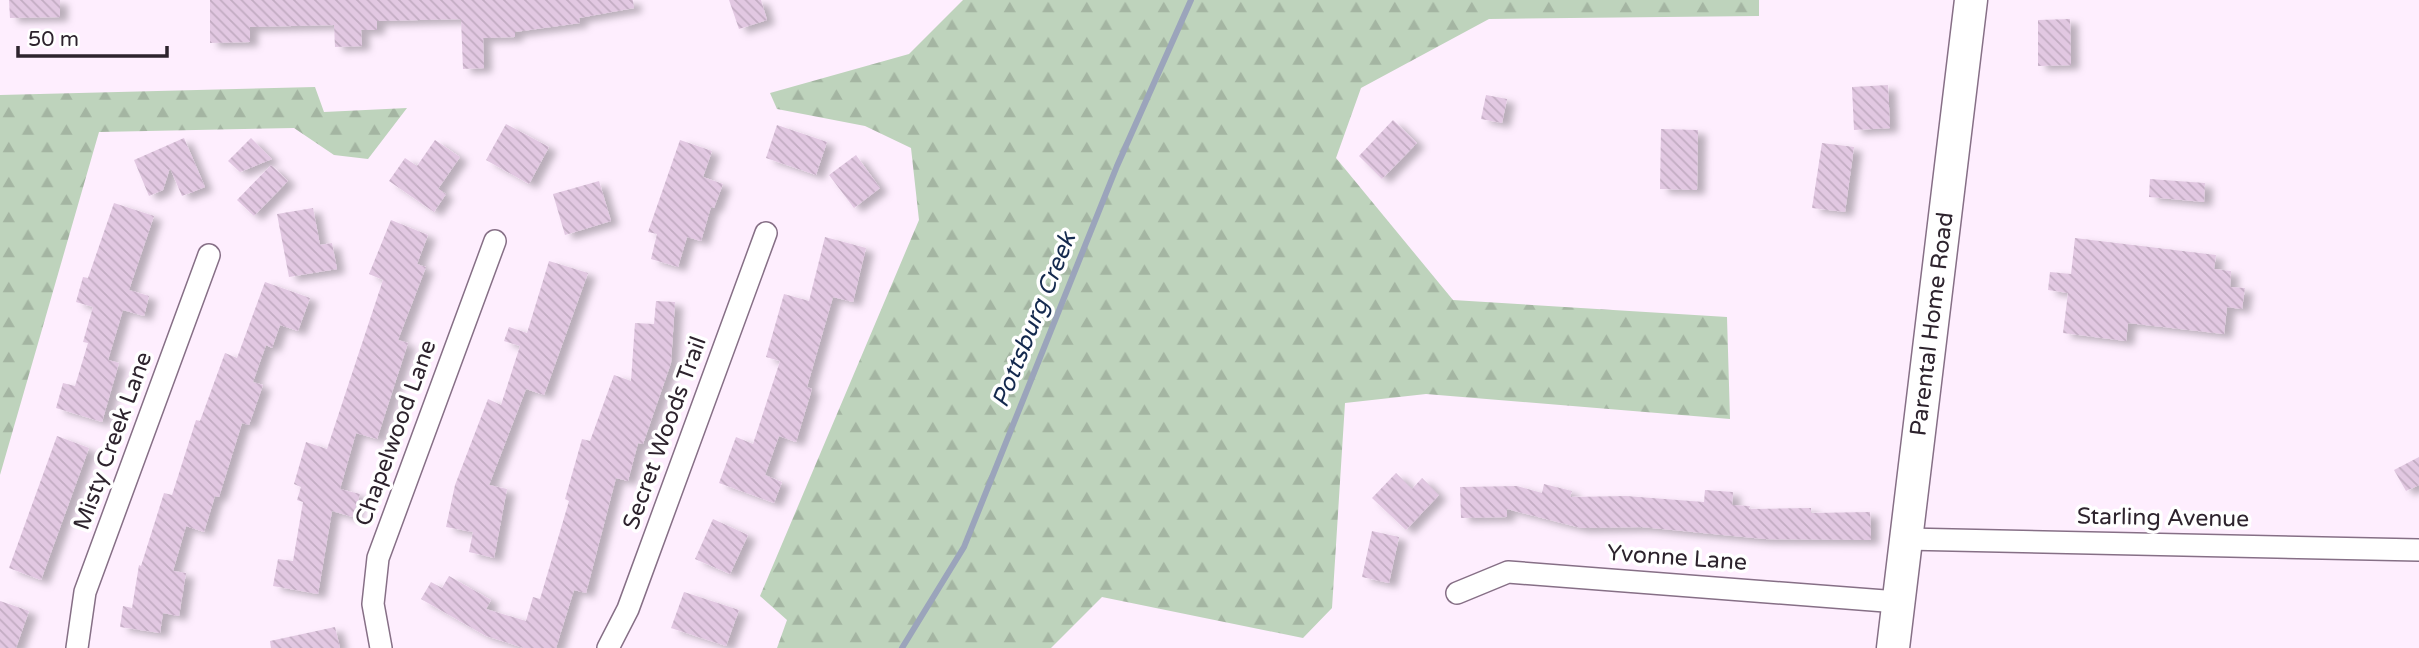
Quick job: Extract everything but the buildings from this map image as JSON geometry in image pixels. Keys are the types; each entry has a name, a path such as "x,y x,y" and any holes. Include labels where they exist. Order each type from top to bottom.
{"main road":[{"name":"Parental Home Road","path":"1893,648 1971,0"}],"street":[{"name":"Secret Woods Trail","path":"608,648 628,609 766,233"},
{"name":"Chapelwood Lane","path":"381,648 373,604 378,558 495,240"},
{"name":"Misty Creek Lane","path":"77,648 85,592 209,255"},
{"name":"Starling Avenue","path":"1906,538 2419,550"},
{"name":"Yvonne Lane","path":"1457,593 1508,572 1898,602"}],"green space":[{"path":"963,0 1759,0 1759,16 1489,19 1361,88 1336,158 1453,300 1727,317 1730,419 1426,394 1345,403 1332,608 1303,638 1102,597 1051,648 777,648 787,620 760,596 919,220 911,148 865,126 777,109 770,93 909,54"},
{"path":"315,87 324,112 407,108 368,159 334,155 294,128 99,132 0,475 0,95"}],"waterway":[{"name":"Pottsburg Creek","path":"902,648 964,547 1117,166 1191,0"}]}
